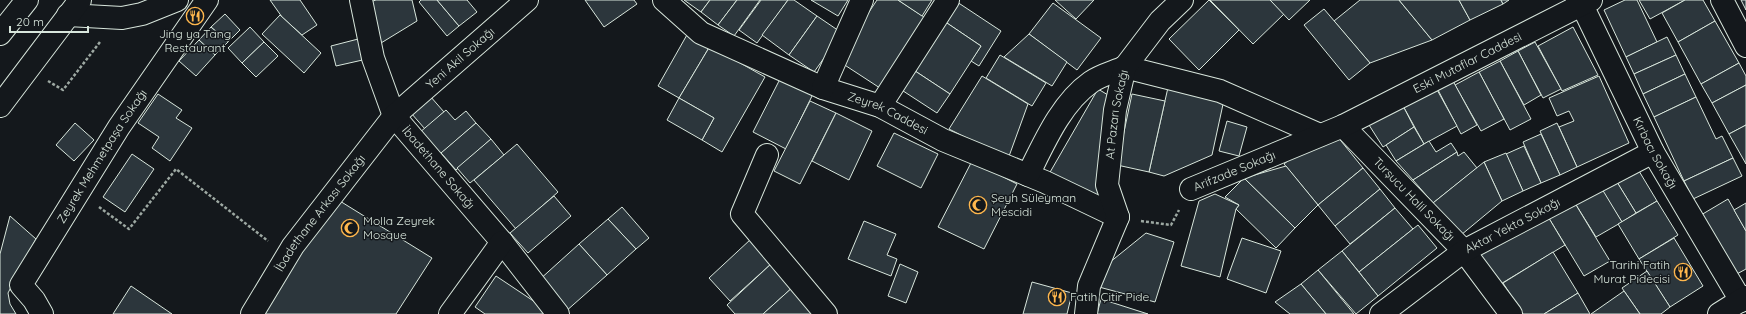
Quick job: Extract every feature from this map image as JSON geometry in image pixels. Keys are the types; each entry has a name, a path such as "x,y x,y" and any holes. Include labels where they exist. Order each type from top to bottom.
{"street":[{"path":"0,34 27,0"},
{"path":"0,106 74,8 122,18 142,14 177,0"},
{"name":"Zeyrek Mehmetpaşa Sokağı","path":"42,314 34,300 21,285 119,127 207,0"},
{"name":"İbadethane Sokağı","path":"361,0 373,58 394,116 502,242 558,314"},
{"name":"Yeni Akil Sokağı","path":"394,116 527,0"},
{"name":"Zeyrek Caddesi","path":"664,0 702,33 823,88 880,106 943,140 1028,175 1118,217"},
{"path":"823,88 862,0"},
{"path":"880,106 948,0"},
{"path":"1028,175 1065,108 1077,94 1092,81 1125,67 1160,21 1182,0"},
{"path":"1722,0 1746,46"},
{"name":"Eski Mutaflar Caddesi","path":"1343,126 1584,2"},
{"name":"Kırbacı Sokağı","path":"1584,2 1653,152 1733,307"},
{"name":"At Pazarı Sokağı","path":"1118,217 1107,186 1114,110 1125,67 1220,91 1320,136"},
{"name":"İbadethane Arkası Sokağı","path":"252,314 287,257 394,116"},
{"name":"Arifzade Sokağı","path":"1191,189 1343,126"},
{"name":"Turşucu Halil Sokağı","path":"1343,126 1464,251 1511,314"},
{"name":"Aktar Yekta Sokağı","path":"1381,314 1464,251 1653,152"},
{"path":"767,155 742,214 826,314"},
{"path":"1086,314 1088,286 1118,217"},
{"path":"458,312 502,242"}],"path":[{"path":"30,68 63,90 103,38"},
{"path":"97,205 129,229 176,169 287,257"},
{"name":"Arifzade Sokağı","path":"1118,217 1171,225 1191,189"}],"building":[{"path":"270,0 300,0 317,25 302,35 282,17"},
{"path":"376,0 412,0 417,21 381,43 370,2"},
{"path":"421,0 437,0 459,26 447,36 419,2"},
{"path":"437,0 467,0 477,12 459,26"},
{"path":"585,0 634,0 637,4 604,27"},
{"path":"684,0 710,0 701,12"},
{"path":"710,0 737,0 718,25 701,12"},
{"path":"737,0 760,0 734,36 718,25"},
{"path":"761,0 788,0 757,43 739,30"},
{"path":"788,0 794,0 817,16 789,55 762,35"},
{"path":"811,0 848,0 838,16"},
{"path":"877,0 898,0 930,21 883,90 837,60"},
{"path":"898,0 932,0 922,16"},
{"path":"954,0 1001,31 979,66 971,61 981,46 941,19"},
{"path":"1055,0 1094,0 1076,19"},
{"path":"1209,0 1239,30 1199,70 1169,39"},
{"path":"1210,0 1270,0 1284,14 1253,44"},
{"path":"1270,0 1310,0 1289,20"},
{"path":"1360,0 1399,0 1432,40 1370,63 1334,21"},
{"path":"1399,0 1459,0 1470,20 1432,40"},
{"path":"1459,0 1501,0 1503,4 1470,20"},
{"path":"1501,0 1509,0 1503,4"},
{"path":"1625,0 1637,0 1657,42 1626,57 1604,10"},
{"path":"1639,0 1685,0 1650,19"},
{"path":"1685,0 1703,0 1715,21 1678,42 1662,13"},
{"path":"1741,0 1746,0 1746,10"},
{"path":"1053,3 1101,38 1077,70 1029,34"},
{"path":"1324,9 1370,63 1349,80 1304,25"},
{"path":"225,14 240,30 228,42 211,27"},
{"path":"280,15 321,53 304,73 262,34"},
{"path":"817,16 842,33 814,72 789,55"},
{"path":"941,19 981,46 950,94 909,67"},
{"path":"1715,21 1739,63 1701,84 1678,42"},
{"path":"211,27 228,42 215,55 199,40"},
{"path":"250,27 264,42 242,63 228,48"},
{"path":"1573,27 1598,75 1562,91 1538,46"},
{"path":"688,33 710,46 679,98 658,86"},
{"path":"1029,34 1067,62 1052,86 1004,57"},
{"path":"1667,37 1676,55 1634,74 1626,57"},
{"path":"362,38 367,59 336,66 331,46"},
{"path":"199,40 215,55 196,76 179,61"},
{"path":"264,42 278,56 256,77 242,63"},
{"path":"1535,42 1561,89 1543,98 1518,51"},
{"path":"710,46 765,77 722,152 702,140 714,118 679,98"},
{"path":"1518,51 1541,95 1524,105 1500,61"},
{"path":"1000,55 1046,83 1032,106 986,78"},
{"path":"1676,55 1685,74 1643,94 1634,74"},
{"path":"1500,61 1531,119 1510,130 1479,72"},
{"path":"1739,63 1746,76 1746,85 1712,103 1701,84"},
{"path":"909,67 950,94 937,113 897,87"},
{"path":"1479,72 1504,119 1481,131 1455,85"},
{"path":"1685,74 1696,97 1654,117 1643,94"},
{"path":"982,76 1028,104 1008,159 949,129"},
{"path":"1599,76 1629,143 1577,167 1559,127 1574,121 1569,111 1557,116 1549,98"},
{"path":"780,79 813,94 786,149 753,132"},
{"path":"1453,81 1477,125 1461,134 1438,90"},
{"path":"1169,83 1225,95 1212,155 1164,176 1149,172"},
{"path":"1746,85 1746,125 1729,134 1712,103"},
{"path":"1435,86 1457,126 1424,144 1402,104"},
{"path":"1098,89 1108,95 1099,203 1049,174"},
{"path":"158,94 182,110 176,118 192,128 170,161 152,148 159,137 138,123"},
{"path":"1132,94 1165,101 1149,172 1117,165"},
{"path":"430,96 444,112 425,129 411,113"},
{"path":"1696,97 1716,139 1722,136 1733,158 1684,181 1654,117"},
{"path":"679,98 714,118 702,140 667,120"},
{"path":"810,101 836,113 800,184 774,171"},
{"path":"1402,104 1414,127 1383,147 1369,125"},
{"path":"446,110 455,120 466,111 476,123 438,156 419,133"},
{"path":"836,113 872,131 849,180 812,161"},
{"path":"1227,121 1247,127 1239,156 1219,151"},
{"path":"75,123 94,140 74,161 56,145"},
{"path":"476,123 491,139 456,170 441,153"},
{"path":"1557,123 1577,167 1560,175 1540,131"},
{"path":"1746,125 1746,164 1729,134"},
{"path":"1414,127 1424,144 1396,161 1386,145"},
{"path":"894,133 938,154 921,188 877,166"},
{"path":"1541,134 1560,175 1541,183 1523,142"},
{"path":"1337,136 1363,168 1318,205 1284,164 1300,151"},
{"path":"491,139 504,155 470,183 457,168"},
{"path":"1429,141 1436,152 1451,143 1457,152 1413,180 1396,161"},
{"path":"517,144 558,192 516,229 474,180"},
{"path":"1524,146 1541,183 1523,191 1506,154"},
{"path":"1457,152 1458,156 1464,152 1477,168 1433,203 1413,180"},
{"path":"1506,153 1523,191 1502,201 1484,162"},
{"path":"132,154 154,169 125,212 103,197"},
{"path":"1733,158 1742,176 1693,199 1684,181"},
{"name":"Şeyh Süleyman Mescidi","path":"972,161 1017,184 984,249 938,227"},
{"path":"1484,162 1502,201 1461,235 1433,203"},
{"path":"1286,166 1318,205 1295,228 1244,178"},
{"path":"1636,166 1657,201 1636,213 1615,179"},
{"path":"1363,168 1380,189 1335,226 1318,205"},
{"path":"1244,178 1295,228 1276,248 1236,209 1239,205 1225,197"},
{"path":"1617,182 1636,213 1622,222 1602,191"},
{"path":"1599,184 1622,222 1596,237 1573,200"},
{"path":"1380,189 1395,208 1350,244 1335,226"},
{"path":"1215,194 1239,205 1236,209 1220,277 1181,266 1199,201"},
{"path":"554,196 571,216 528,253 510,233"},
{"name":"Molla Zeyrek Mosque","path":"335,198 432,258 396,314 262,314"},
{"path":"1728,199 1746,231 1746,269 1735,275 1701,215"},
{"path":"1573,200 1610,261 1584,276 1547,215"},
{"path":"1657,201 1678,235 1639,259 1618,224"},
{"path":"1746,203 1746,231 1734,210"},
{"path":"622,207 649,238 636,249 608,219"},
{"path":"1395,208 1413,229 1359,272 1342,251"},
{"path":"1547,215 1565,245 1499,285 1477,252"},
{"path":"10,216 36,239 8,293 10,304 16,314 0,314 0,254"},
{"path":"608,219 636,249 607,275 579,244"},
{"path":"864,221 896,234 887,255 897,259 891,276 848,259"},
{"path":"1418,225 1437,248 1378,296 1359,272"},
{"path":"1146,233 1174,242 1155,302 1099,287 1104,267"},
{"path":"1242,238 1281,251 1266,293 1227,279"},
{"path":"1674,238 1703,286 1670,307 1639,259"},
{"path":"751,239 772,263 730,301 709,278"},
{"path":"579,244 607,275 565,312 538,281"},
{"path":"1342,251 1378,296 1356,314 1318,270"},
{"path":"1553,252 1578,293 1544,314 1523,314 1503,283"},
{"path":"772,263 794,286 763,314 735,314 727,305"},
{"path":"900,264 918,272 906,303 888,296"},
{"path":"1318,270 1354,314 1326,314 1301,284"},
{"path":"1647,271 1670,307 1661,314 1640,314 1622,288"},
{"path":"496,276 547,310 545,314 485,314 475,307"},
{"path":"1032,282 1072,293 1067,314 1023,314"},
{"path":"1301,284 1326,314 1290,314 1275,302"},
{"path":"131,286 172,314 113,314"},
{"path":"794,286 820,314 763,314"},
{"path":"1624,291 1640,314 1591,314"},
{"path":"1578,293 1590,314 1544,314"},
{"path":"1101,299 1148,314 1097,314"}],"place":[{"name":"Jing ya Tang Restaurant","path":"195,16"},
{"name":"Şeyh Süleyman Mescidi","path":"978,205"},
{"name":"Molla Zeyrek Mosque","path":"350,228"},
{"name":"Tarihi Fatih Murat Pidecisi","path":"1683,272"},
{"name":"Fatih Çitir Pide","path":"1057,297"}]}
